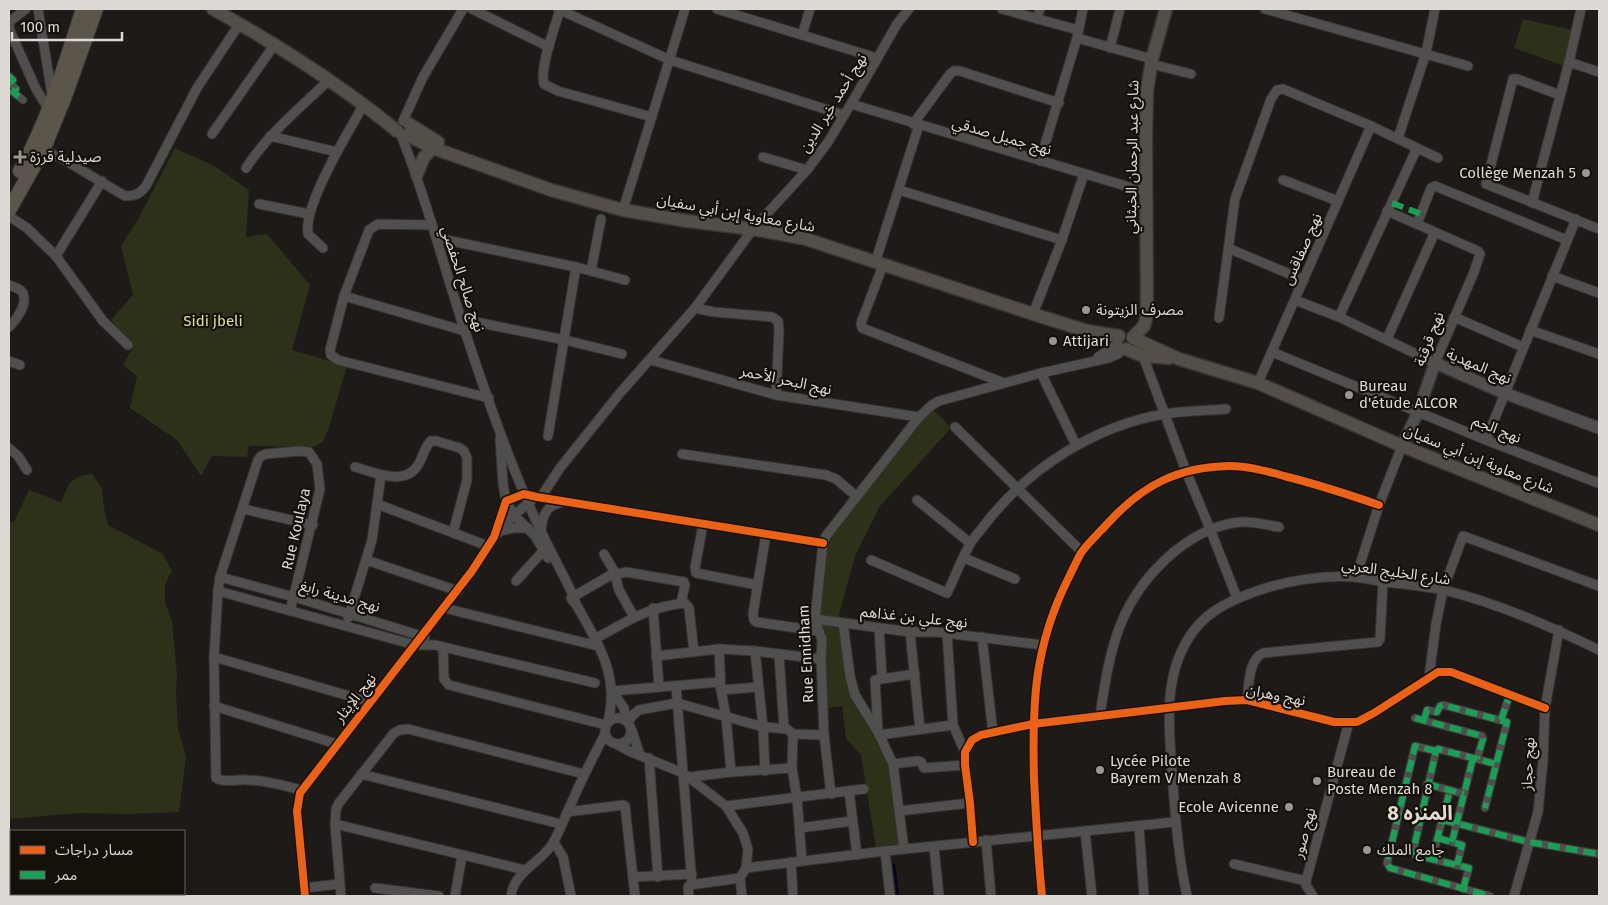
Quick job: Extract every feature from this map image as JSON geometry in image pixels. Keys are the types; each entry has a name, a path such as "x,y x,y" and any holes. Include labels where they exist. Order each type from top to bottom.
{"main road":[{"path":"9,192 33,148 51,106 83,9"},
{"path":"9,210 43,150 96,9"},
{"name":"شارع معاوية إبن أبي سفيان","path":"213,9 274,44 433,148 551,190 623,210 687,221 753,229 806,239 1088,331 1102,338 1125,341 1160,351 1179,359 1258,384 1402,446 1599,525"},
{"name":"شارع عبد الرحمان الخبثاني","path":"1144,326 1147,309 1147,91 1151,61 1166,9"},
{"name":"شارع معاوية إبن أبي سفيان","path":"403,128 463,158"},
{"path":"417,174 424,157 433,148"},
{"path":"1125,341 1147,309"},
{"path":"1125,341 1144,326 1160,351"},
{"name":"شارع معاوية إبن أبي سفيان","path":"1125,341 1143,356 1179,359"}],"street":[{"path":"26,9 9,27 36,89 51,106"},
{"path":"38,9 51,106"},
{"path":"403,128 423,77 463,9"},
{"path":"472,9 549,47"},
{"path":"652,117 549,88 544,84 542,78 559,9 670,60 844,115"},
{"path":"623,210 684,9"},
{"path":"716,9 877,58"},
{"path":"802,35 810,9"},
{"name":"نهج أحمد خير الدين","path":"539,497 620,394 695,308 753,229 807,170 828,142 897,24 909,9"},
{"path":"1002,9 1038,19 1110,48 1191,74"},
{"path":"1038,19 1040,9"},
{"path":"1040,161 1059,103 1083,9"},
{"path":"1110,48 1120,9"},
{"path":"1265,9 1468,66"},
{"path":"1398,138 1426,53 1435,9"},
{"path":"1532,203 1581,9"},
{"path":"43,150 61,158 125,196 134,196 141,192 146,186 197,88 240,24"},
{"path":"212,134 274,44"},
{"path":"1569,62 1599,72"},
{"path":"1004,383 862,328 862,323 916,124 950,74 960,70 1059,103"},
{"path":"9,76 13,80 10,84 16,89 13,92 22,100"},
{"path":"1560,94 1517,79 1513,80 1486,184 1599,229"},
{"path":"246,168 258,149 270,136 330,80"},
{"path":"1219,318 1230,249 1233,211 1238,189 1271,99 1277,90 1280,89 1371,126 1438,158"},
{"path":"324,248 308,234 309,214 362,102"},
{"name":"نهج جميل صدقي","path":"851,104 1146,192"},
{"name":"نهج صفاقس","path":"1258,384 1371,126"},
{"name":"نهج صالح الحفصي","path":"403,128 461,319 500,431 526,498 573,600"},
{"path":"270,136 337,152"},
{"path":"1339,318 1417,148"},
{"path":"763,157 807,170"},
{"path":"1033,314 1062,240 1084,174"},
{"path":"1283,180 1338,201"},
{"path":"56,256 102,181"},
{"path":"1417,224 1431,188 1435,186 1567,240"},
{"path":"899,190 1062,240"},
{"path":"259,204 309,214"},
{"path":"1387,211 1435,232 1387,339"},
{"path":"9,216 27,228 56,256 103,322 128,345"},
{"path":"591,270 601,219"},
{"path":"1486,440 1576,219"},
{"path":"432,225 378,224 369,230 344,296 330,350 332,357 489,398"},
{"name":"نهج قرقنة","path":"1356,577 1378,505 1418,412 1435,363 1480,254 1478,251 1435,232"},
{"path":"437,238 591,270 625,280"},
{"path":"1230,249 1304,280"},
{"path":"548,436 576,267"},
{"path":"1552,276 1599,293"},
{"path":"9,285 19,289 23,293 24,298 20,314 9,327"},
{"path":"344,296 465,331"},
{"name":"نهج المهدية","path":"1295,300 1387,339 1435,363 1504,393 1599,428"},
{"path":"695,308 714,312 772,317 778,320 776,395"},
{"path":"1454,317 1523,346"},
{"path":"461,319 565,340 622,354"},
{"path":"1530,330 1599,354"},
{"path":"496,534 506,502 539,497 823,543 856,496 919,417 932,405 939,401 1094,360 1125,341"},
{"name":"نهج الجم","path":"1272,352 1486,440 1598,483 1599,481"},
{"path":"1143,356 1186,471 1237,598"},
{"name":"نهج البحر الأحمر","path":"651,360 776,395 919,417"},
{"path":"9,361 20,365"},
{"path":"1041,373 1076,445"},
{"path":"872,560 947,593 970,544 991,517 1018,488 1076,445 1118,427 1166,414 1226,409"},
{"path":"955,427 1082,552"},
{"name":"نهج صالح الحفصي","path":"500,431 502,476 506,502 544,550 573,600"},
{"path":"355,467 382,475 403,476 414,471 430,441 460,448 464,451 467,458 468,475 454,533"},
{"path":"9,448 18,456 27,470"},
{"name":"Rue Koulaya","path":"290,611 313,525 321,482 315,460 307,451 266,454 258,460 220,577 214,657 215,773 217,778 222,780 245,779 263,781 302,790"},
{"path":"682,454 826,475 836,479 856,496"},
{"path":"1042,896 1036,836 1033,724 1036,682 1042,645 1063,590 1082,552 1136,496 1144,490 1186,471 1230,466 1258,469 1321,485 1378,505"},
{"path":"345,626 372,540 382,475"},
{"path":"496,534 526,498"},
{"path":"917,500 970,544"},
{"path":"541,532 546,512 556,503 566,501"},
{"path":"377,504 488,546"},
{"path":"243,510 313,525"},
{"path":"1100,716 1109,660 1120,624 1129,604 1160,563 1181,546 1210,529 1240,522 1278,527"},
{"path":"703,524 695,568 696,573 757,585"},
{"path":"496,534 514,528 528,528"},
{"name":"نهج الإيثار","path":"305,892 297,812 298,798 302,790 458,591 496,534"},
{"path":"766,534 757,585 753,614 754,620 756,622 818,631"},
{"path":"1429,677 1436,624 1443,590 1463,536 1599,586"},
{"name":"Rue Ennidham","path":"823,543 815,619 822,640 824,735 831,794"},
{"path":"516,582 544,550"},
{"path":"604,554 615,574 619,590 634,617"},
{"path":"964,558 1015,579"},
{"path":"366,560 458,591"},
{"path":"511,896 513,886 525,870 543,856 554,842 607,727 612,707 610,676 596,642 573,600 615,574 634,572 684,582 681,603"},
{"name":"نهج مدينة رابغ","path":"220,577 423,635"},
{"name":"شارع الخليج العربي","path":"1187,896 1175,822 1168,709 1177,664 1187,640 1201,621 1214,610 1237,598 1264,588 1323,577 1356,577 1443,590 1499,607 1559,630 1599,650"},
{"path":"1247,700 1252,665 1257,657 1263,653 1378,642 1380,639 1383,582"},
{"name":"نهج مدينة رابغ","path":"218,591 415,645 439,646"},
{"path":"444,608 596,642 634,617 653,608 681,603 687,604 694,652"},
{"path":"653,608 659,687"},
{"path":"815,619 843,623"},
{"name":"نهج علي بن غذاهم","path":"878,734 856,695 850,676 843,623 910,632 947,633 1042,645"},
{"path":"879,628 882,677"},
{"name":"نهج حجاز","path":"1514,896 1538,812 1541,790 1545,708 1559,630"},
{"path":"910,632 920,729"},
{"path":"947,633 953,725 965,752 973,842"},
{"path":"423,635 439,646 595,683"},
{"path":"982,637 993,733"},
{"path":"439,646 444,679 448,685 607,727"},
{"path":"656,656 719,649 755,651 821,659"},
{"path":"719,649 721,686 731,772"},
{"path":"755,651 766,771"},
{"path":"779,655 784,728"},
{"path":"214,657 370,702"},
{"path":"1349,722 1358,722 1438,672 1451,672 1545,708"},
{"path":"904,849 892,764 878,734 875,680 882,677 915,674"},
{"path":"612,691 676,686 758,687"},
{"path":"676,686 687,775 692,884"},
{"path":"612,691 621,702 627,721 644,757 658,877"},
{"path":"1502,720 1510,694"},
{"name":"نهج وهران","path":"965,752 972,740 981,735 1033,724 1225,701 1247,700 1334,722 1349,722"},
{"path":"627,721 639,710 677,703 763,727 784,728 793,734 824,735"},
{"path":"1424,720 1426,711 1437,712 1440,706 1443,705 1506,721 1507,724 1485,808"},
{"path":"214,706 337,744"},
{"path":"607,727 617,718 627,721"},
{"path":"1415,718 1482,736 1483,739 1464,794 1452,842"},
{"name":"نهج صور","path":"1234,864 1306,881 1349,722"},
{"path":"878,734 953,725"},
{"path":"607,727 610,742 687,775 726,806 735,818 746,841 748,855 746,868 740,878 742,896"},
{"path":"341,896 335,824 335,814 339,803 394,734 403,729 584,774"},
{"path":"618,745 628,741 632,732"},
{"path":"793,734 792,768 797,798 802,861"},
{"path":"1490,896 1390,868 1387,863 1415,746 1436,751 1438,749 1496,764"},
{"path":"1436,751 1413,852 1415,855 1470,869 1463,889"},
{"path":"892,764 918,761 921,762 921,766 924,768 965,765"},
{"path":"687,775 792,768"},
{"path":"361,774 561,824"},
{"path":"1427,784 1464,794"},
{"path":"726,806 864,789"},
{"path":"1432,859 1450,790"},
{"path":"849,791 857,855"},
{"path":"899,811 970,803"},
{"path":"567,812 625,805 634,896"},
{"path":"1443,820 1529,842 1599,854"},
{"path":"800,828 852,822"},
{"path":"746,868 986,840 1175,822"},
{"path":"335,824 525,870"},
{"path":"1139,826 1144,896"},
{"path":"1084,831 1092,896"},
{"path":"1438,838 1462,845 1457,865"},
{"path":"986,840 991,896"},
{"path":"554,842 563,857 570,896"},
{"path":"934,847 939,896"},
{"path":"885,851 890,896"},
{"path":"455,896 462,856"},
{"path":"790,862 793,896"},
{"path":"633,877 692,874"},
{"path":"689,896 688,886 692,884 740,878"},
{"path":"1306,881 1306,885 1313,896"},
{"path":"305,892 340,884"},
{"path":"375,888 439,896"}],"green space":[{"path":"1523,19 1572,30 1564,66 1514,48"},
{"name":"Sidi jbeli","path":"175,148 214,166 249,190 246,237 267,234 310,285 292,350 347,366 328,431 323,442 314,447 249,446 247,457 212,456 201,476 177,440 130,408 137,376 123,365 133,347 111,320 133,295 121,246 137,221"},
{"path":"933,409 951,428 880,506 855,556 839,614 852,695 876,737 890,771 900,845 876,848 861,755 846,738 842,706 827,708 823,659 826,633 820,620 825,550 838,528 922,419"},
{"path":"92,474 102,488 108,525 163,554 172,571 165,584 165,602 172,621 177,675 178,728 186,757 179,812 79,813 9,819 9,521 14,522 29,490 61,502 71,482 79,477"}],"waterway":[{"path":"894,865 898,896"}],"marked path":[{"path":"9,76 13,80 10,83 16,89 13,92 23,100"},
{"path":"1392,203 1421,214"},
{"path":"1501,720 1510,694"},
{"path":"1424,720 1427,710 1437,712 1440,706 1443,705 1507,722 1485,808"},
{"path":"1415,718 1482,736 1483,739 1477,759"},
{"path":"1436,751 1415,746 1387,863 1390,868 1490,896"},
{"path":"1463,889 1469,868 1415,855 1413,852 1436,751 1438,749 1496,764"},
{"path":"1452,842 1473,758"},
{"path":"1427,784 1464,794"},
{"path":"1432,859 1450,790"},
{"path":"1443,820 1529,842 1599,854"},
{"path":"1438,838 1462,845 1457,865"}],"cycle path":[{"path":"1042,896 1034,779 1034,725 1038,675 1048,627 1057,602 1081,553 1087,545 1122,509 1148,488 1178,474 1211,467 1236,466 1264,471 1379,505"},
{"path":"305,896 297,811 300,793 472,571 494,537 506,501 524,494 823,543"},
{"path":"973,842 965,752 972,740 981,735 1033,724 1247,700 1334,722 1357,722 1438,672 1451,672 1545,708"}],"place":[{"name":"صيدلية قرزة","path":"20,157"},
{"name":"Collège Menzah 5","path":"1586,173"},
{"name":"مصرف الزيتونة","path":"1086,310"},
{"name":"Attijari","path":"1053,341"},
{"name":"Bureau d'étude ALCOR","path":"1349,395"},
{"name":"Lycée Pilote Bayrem V Menzah 8","path":"1100,770"},
{"name":"Bureau de Poste Menzah 8","path":"1317,781"},
{"name":"Ecole Avicenne","path":"1289,807"},
{"name":"جامع الملك","path":"1367,850"}],"district":[{"name":"المنزه 8","path":"1420,813"}]}
